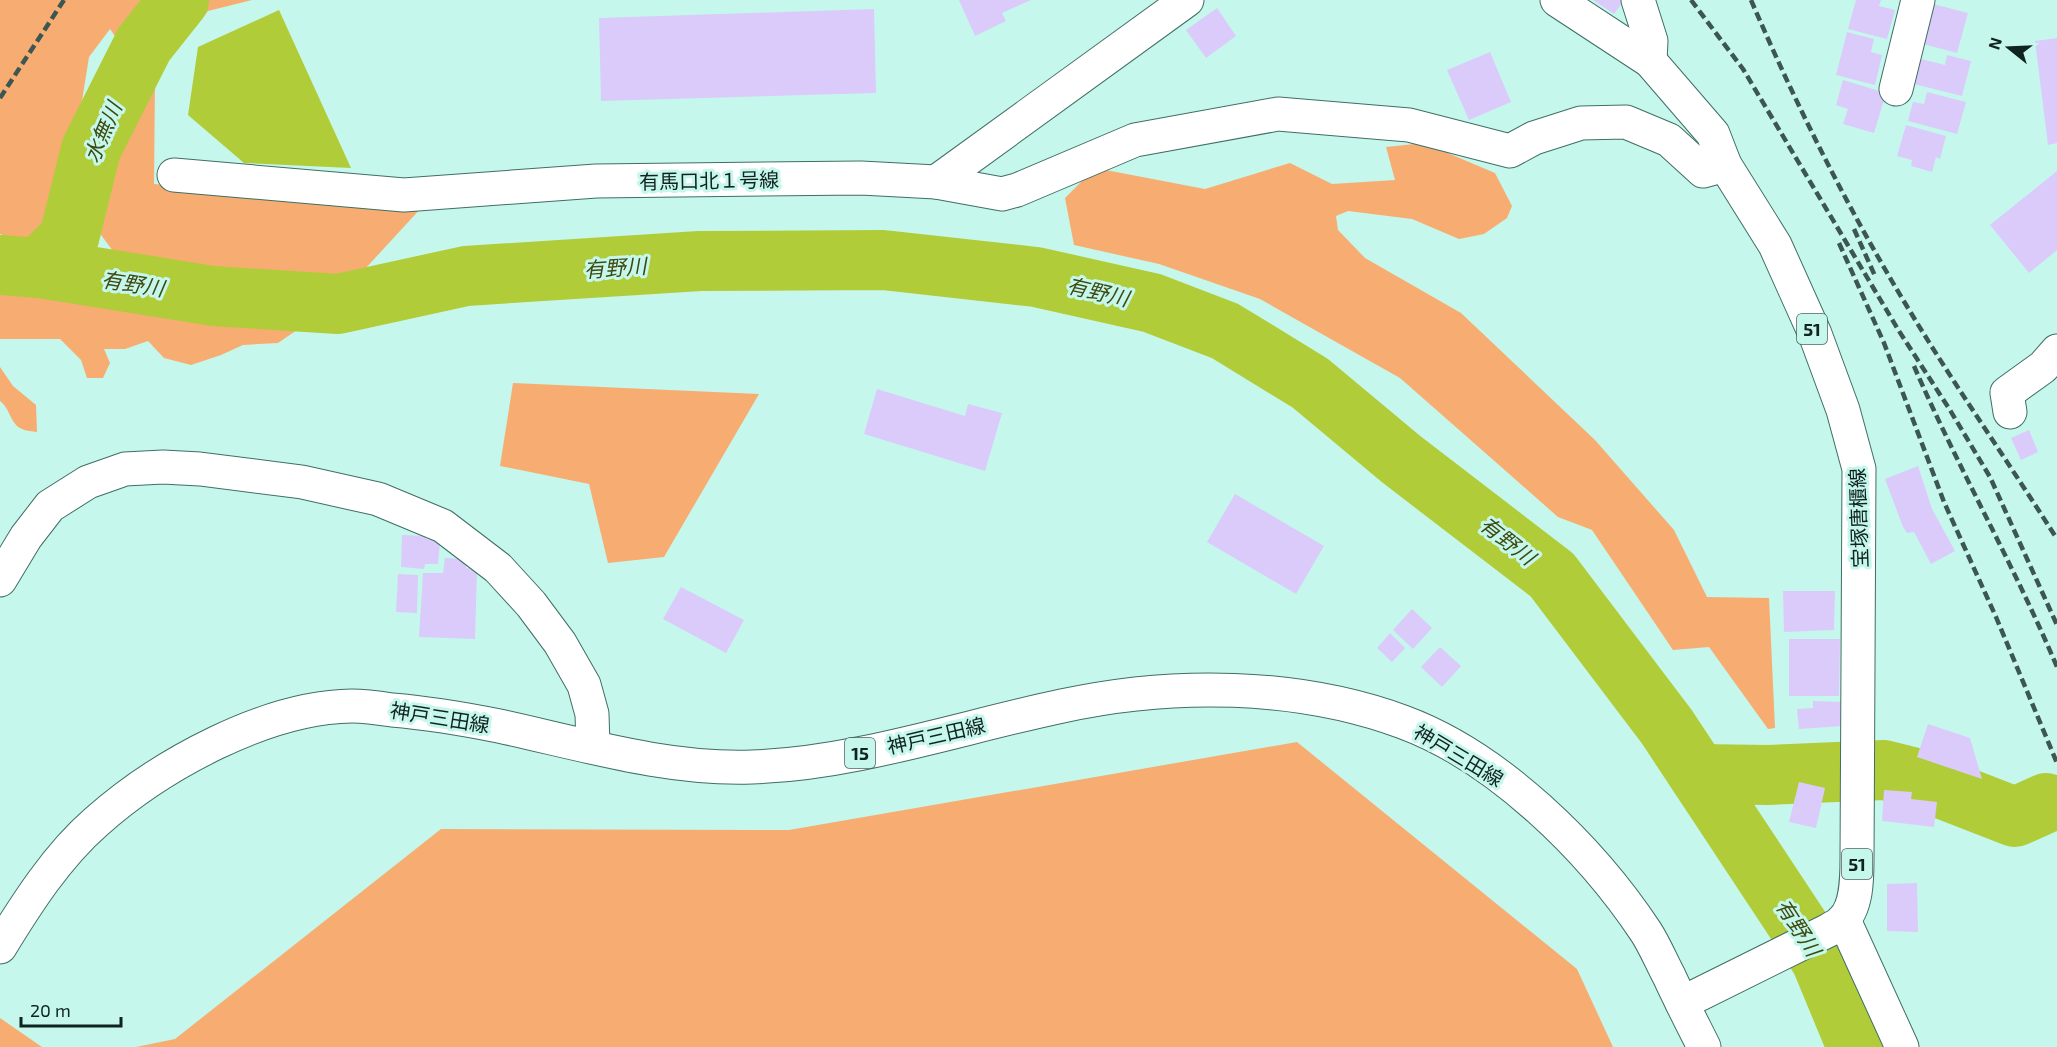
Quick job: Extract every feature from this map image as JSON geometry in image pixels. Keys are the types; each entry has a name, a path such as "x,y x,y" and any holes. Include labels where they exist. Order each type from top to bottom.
{"main road":[{"path":"936,182 1187,0"},
{"name":"宝塚唐櫃線","path":"1557,0 1650,61 1713,135 1725,165 1775,245 1815,334 1843,410 1859,469 1858,788 1856,883 1851,904 1836,925"},
{"path":"1638,0 1651,41 1650,61"},
{"path":"1896,89 1918,0"},
{"name":"有馬口北１号線","path":"174,175 404,195 596,181 861,178 936,182 1002,194 1017,190 1135,140 1278,114 1409,125 1510,151 1534,138 1581,123 1626,122 1669,140 1702,171 1725,165"},
{"path":"2010,412 2007,393 2043,367 2057,351"},
{"path":"0,580 26,537 50,506 88,482 125,469 182,468 268,477 303,482 378,499 442,526 498,568 531,604 560,643 584,685 592,714 593,746"},
{"name":"神戸三田線","path":"0,947 57,863 93,824 131,794 166,771 228,737 311,709 355,706 425,713 655,759 704,765 752,767 841,757 1066,705 1127,695 1190,690 1240,690 1309,698 1406,723 1451,745 1513,787 1562,830 1618,893 1649,937 1704,1047"},
{"path":"1682,1003 1836,925 1902,1047"}],"shaded area":[{"path":"0,0 252,0 208,11 155,78 154,184 423,206 364,270 235,290 191,284 113,251 95,227 101,157 116,117 128,55 110,29 89,57 78,126 56,191 52,231 32,246 0,234"},
{"path":"279,10 351,168 244,163 188,115 198,47"},
{"path":"1424,143 1495,173 1512,206 1507,218 1484,234 1459,239 1412,219 1348,211 1336,216 1338,230 1365,258 1461,313 1595,440 1674,530 1707,597 1769,598 1775,728 1768,729 1709,647 1673,650 1592,530 1558,517 1400,378 1260,299 1159,264 1074,245 1065,198 1095,168 1205,189 1290,163 1332,184 1395,180 1386,147"},
{"path":"96,265 162,295 242,306 297,330 278,343 243,345 191,365 164,358 148,341 125,349 104,349 110,363 103,378 87,378 81,360 60,339 0,339 0,275 59,280"},
{"path":"0,367 13,386 36,405 37,432 18,427 0,401"},
{"path":"513,383 759,394 664,557 608,563 589,484 500,466"},
{"path":"1297,742 1577,969 1613,1047 136,1047 175,1039 441,829 789,830"},
{"path":"0,1018 42,1047 0,1047"}],"building":[{"path":"959,0 1031,0 1002,13 1006,21 975,36"},
{"path":"1593,0 1624,0 1614,14"},
{"path":"1856,0 1881,0 1879,6 1895,10 1887,39 1848,29"},
{"path":"1933,4 1968,13 1957,53 1923,44"},
{"path":"1217,8 1236,36 1206,58 1186,30"},
{"path":"874,9 876,93 601,101 599,18"},
{"path":"1847,32 1874,39 1871,52 1882,55 1875,85 1836,75"},
{"path":"2057,38 2057,143 2048,145 2035,41"},
{"path":"1490,52 1511,102 1469,120 1447,70"},
{"path":"1947,55 1971,61 1962,96 1914,84 1921,59 1945,65"},
{"path":"1843,80 1886,93 1874,133 1843,124 1848,109 1836,105"},
{"path":"1927,92 1966,102 1957,134 1908,121 1913,102 1924,104"},
{"path":"1906,125 1946,136 1940,159 1936,157 1932,172 1911,166 1912,160 1897,156"},
{"path":"2057,171 2057,250 2029,273 1990,225"},
{"path":"877,389 965,416 968,404 1002,413 985,471 864,434"},
{"path":"2029,430 2038,452 2021,460 2011,438"},
{"path":"1918,466 1932,509 1955,551 1931,564 1914,532 1907,533 1903,527 1885,479"},
{"path":"1235,494 1324,546 1296,594 1207,542"},
{"path":"402,535 426,536 426,539 440,541 438,564 425,564 424,569 401,567"},
{"path":"445,558 467,559 466,568 477,569 475,639 419,637 423,573 443,573"},
{"path":"398,574 418,575 417,613 396,612"},
{"path":"681,587 744,620 726,653 663,619"},
{"path":"1783,591 1835,591 1834,630 1784,632"},
{"path":"1412,609 1432,628 1413,649 1393,630"},
{"path":"1390,633 1405,648 1392,662 1377,648"},
{"path":"1789,639 1840,639 1839,696 1789,696"},
{"path":"1440,647 1461,666 1442,687 1421,667"},
{"path":"1813,701 1842,702 1843,726 1799,729 1797,709 1813,708"},
{"path":"1928,724 1970,738 1982,779 1917,757"},
{"path":"1799,782 1825,788 1816,828 1789,822"},
{"path":"1884,790 1912,792 1911,799 1937,802 1934,827 1882,821"},
{"path":"1917,883 1918,932 1887,931 1887,884"}],"waterway":[{"name":"水無川","path":"39,268 69,238 91,149 144,44 179,0"},
{"name":"有野川","path":"0,265 39,268 213,296 338,304 466,276 700,261 883,260 1036,277 1152,303 1225,331 1310,383 1401,459 1552,575 1667,727 1821,960 1857,1047"},
{"path":"1698,774 1768,775 1884,770 1912,777 2015,817 2046,803"}],"railway":[{"path":"0,98 64,0"},
{"path":"1691,0 1743,69 1899,331 1990,477 2057,625"},
{"path":"1751,0 1806,120 1888,275 2057,539"},
{"path":"1854,229 1875,276"},
{"path":"1839,243 1884,343 1944,502 1996,617 2057,763"},
{"path":"1914,366 2023,591 2057,667"}]}
